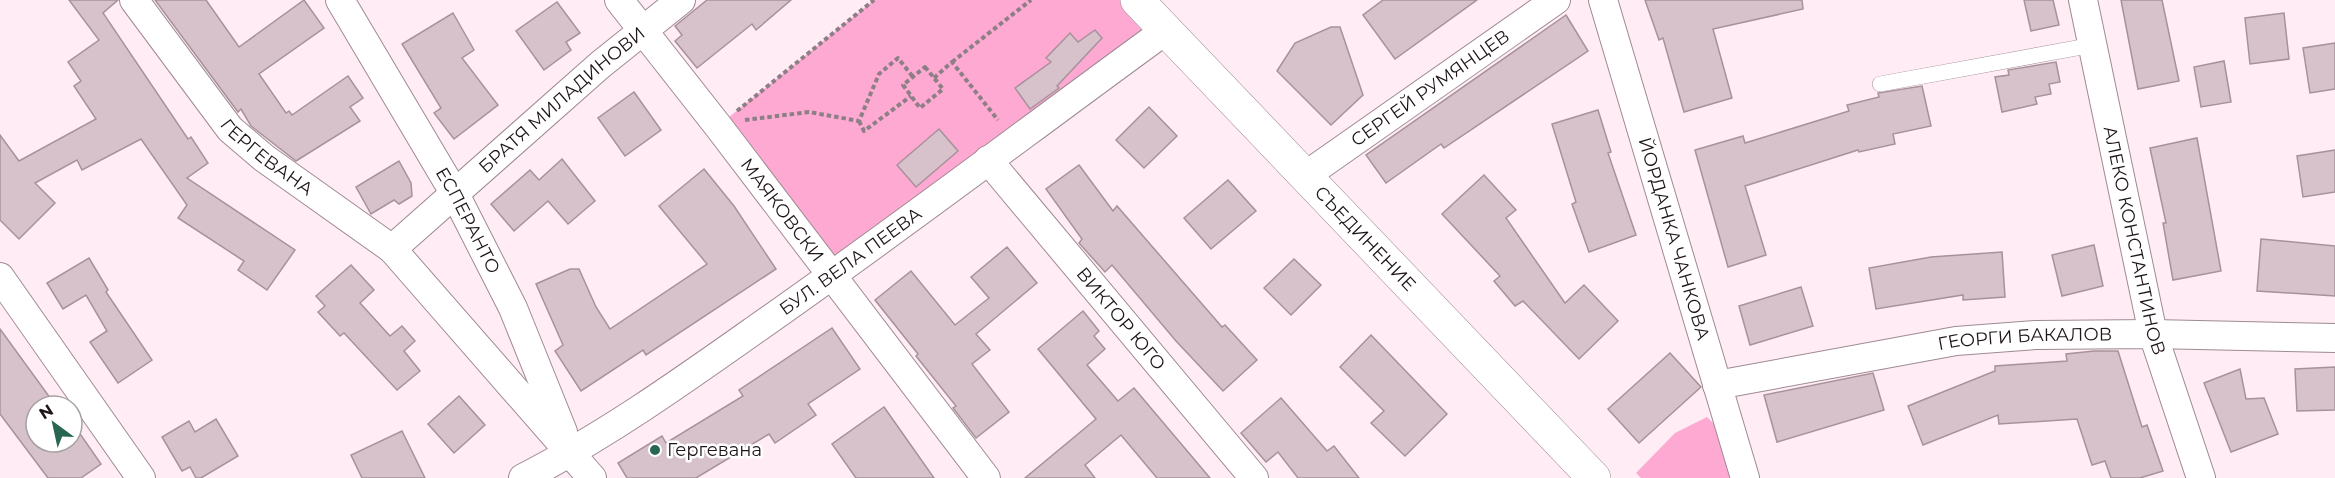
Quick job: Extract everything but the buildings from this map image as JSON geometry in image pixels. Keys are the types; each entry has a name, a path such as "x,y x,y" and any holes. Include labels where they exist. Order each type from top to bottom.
{"street":[{"name":"ГЕРГЕВАНА","path":"134,0 230,129 264,158 392,249 591,478"},
{"name":"ЕСПЕРАНТО","path":"340,0 455,194 513,308 571,453"},
{"name":"МАЯКОВСКИ","path":"619,0 986,478"},
{"name":"БРАТЯ МИЛАДИНОВИ","path":"392,249 642,30 681,0"},
{"name":"СЪЕДИНЕНИЕ","path":"1137,0 1594,478"},
{"name":"СЕРГЕЙ РУМЯНЦЕВ","path":"1305,176 1556,0"},
{"name":"ЙОРДАНКА ЧАНКОВА","path":"1603,0 1745,478"},
{"name":"АЛЕКО КОНСТАНТИНОВ","path":"2083,0 2152,334 2201,478"},
{"name":"БУЛ. ВЕЛА ПЕЕВА","path":"523,478 571,453 699,369 832,277 1166,30"},
{"name":"ВИКТОР ЮГО","path":"988,160 1254,478"},
{"path":"0,277 141,478"},
{"name":"ГЕОРГИ БАКАЛОВ","path":"1717,385 1956,341 2036,335 2152,334 2335,338"}],"lane":[{"path":"1880,84 2093,45"}],"path":[{"path":"718,126 874,0"},
{"path":"934,78 1031,0"},
{"path":"911,96 864,131 859,121 879,74 898,58 913,77"},
{"path":"952,62 1015,140"},
{"path":"925,67 943,89 920,108 903,85 913,77 925,67"},
{"path":"718,126 763,116 809,112 859,121"}],"shaded area":[{"path":"874,0 1137,0 1166,30 856,259 819,261 718,126"},
{"path":"1707,417 1716,426 1734,478 1641,478 1636,473 1675,433"}],"place":[{"name":"Гергевана","path":"655,450"}]}
